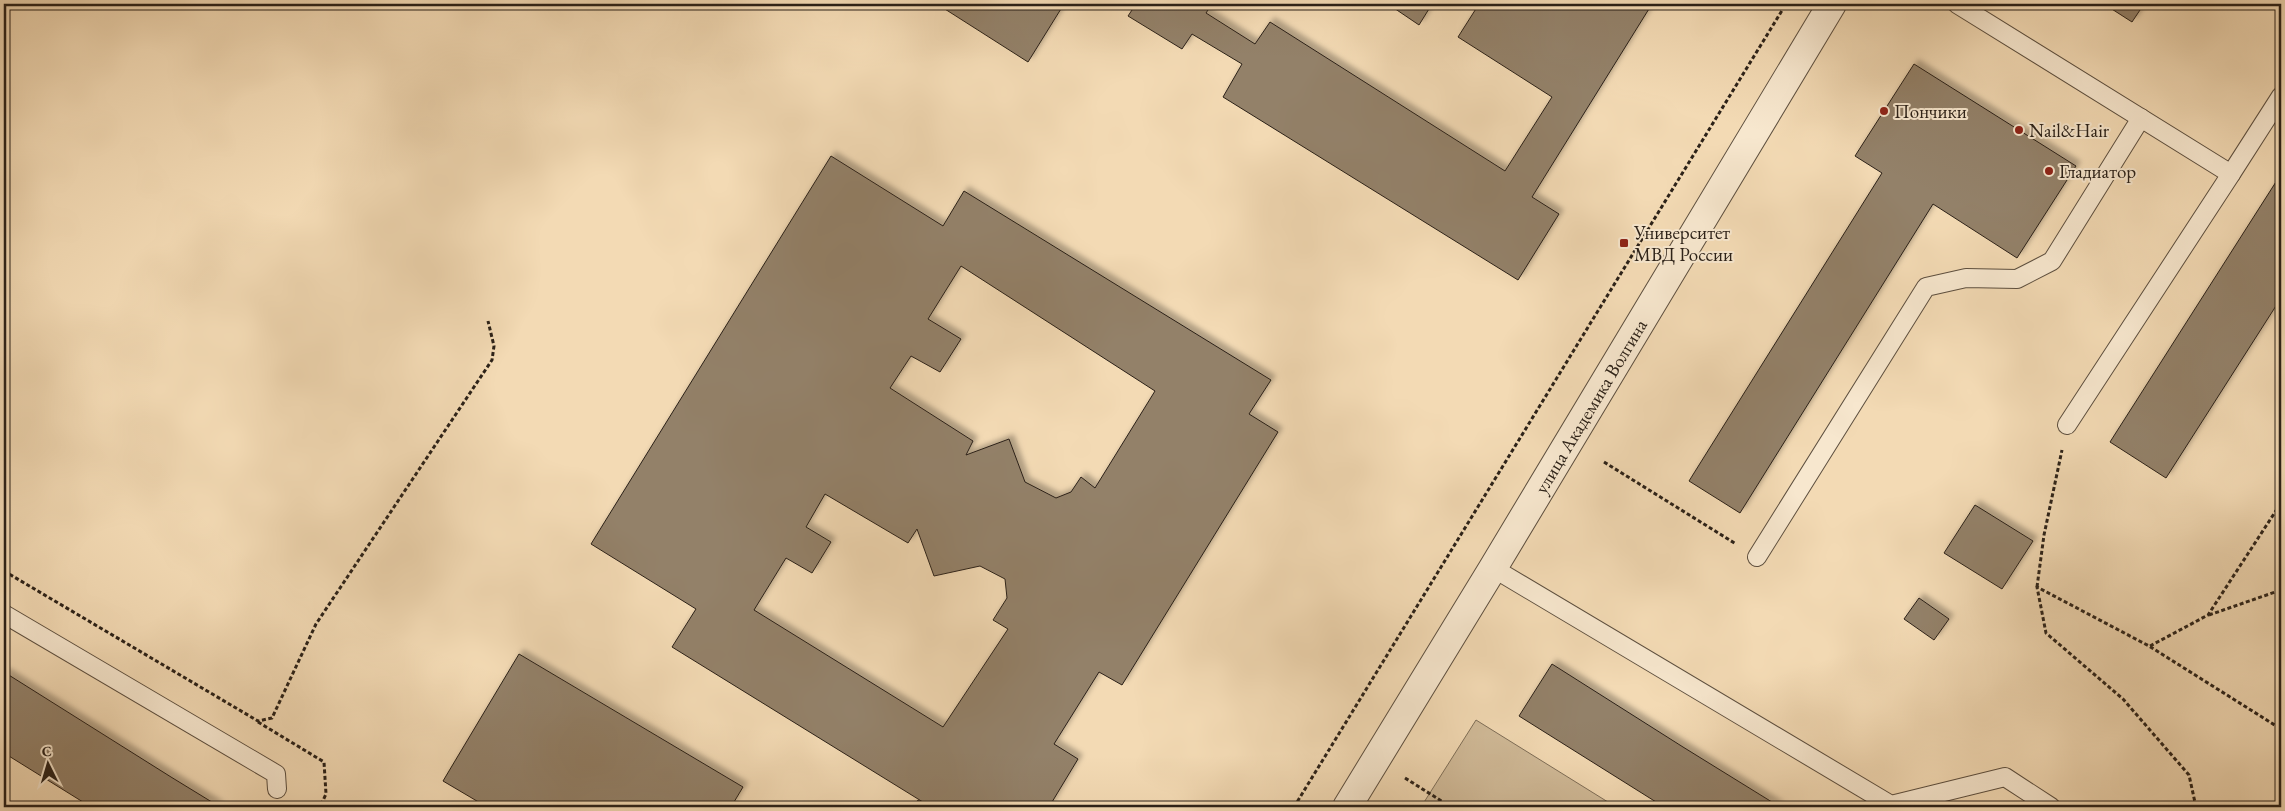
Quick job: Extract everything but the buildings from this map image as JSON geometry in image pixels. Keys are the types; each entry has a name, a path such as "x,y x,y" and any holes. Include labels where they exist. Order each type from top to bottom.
{"street":[{"name":"улица Академика Волгина","path":"1347,807 1494,568 1832,4"}],"lane":[{"path":"1957,4 2230,174"},
{"path":"2067,425 2281,96"},
{"path":"1757,557 1926,287 1966,278 2017,279 2052,261 2141,118"},
{"path":"1494,568 1891,804 2005,777 2051,807"},
{"path":"4,614 276,774 277,789"}],"path":[{"path":"1294,807 1786,4"},
{"path":"258,721 272,718 316,624 492,360 494,346 488,321"},
{"path":"2067,425 2044,535 2037,587 2046,633 2123,699 2189,775 2196,807"},
{"path":"1604,462 1757,557"},
{"path":"2208,615 2281,503"},
{"path":"4,572 258,721 324,762 326,794 320,807"},
{"path":"2037,587 2149,646 2281,729"},
{"path":"2149,646 2208,615 2281,590"},
{"path":"1404,778 1452,807"}],"shaded area":[{"path":"1476,720 1616,807 1421,807"}],"place":[{"name":"Пончики","path":"1884,111"},
{"name":"Nail&Hair","path":"2019,130"},
{"name":"Гладиатор","path":"2049,171"},
{"name":"Университет МВД России","path":"1624,243"}]}
